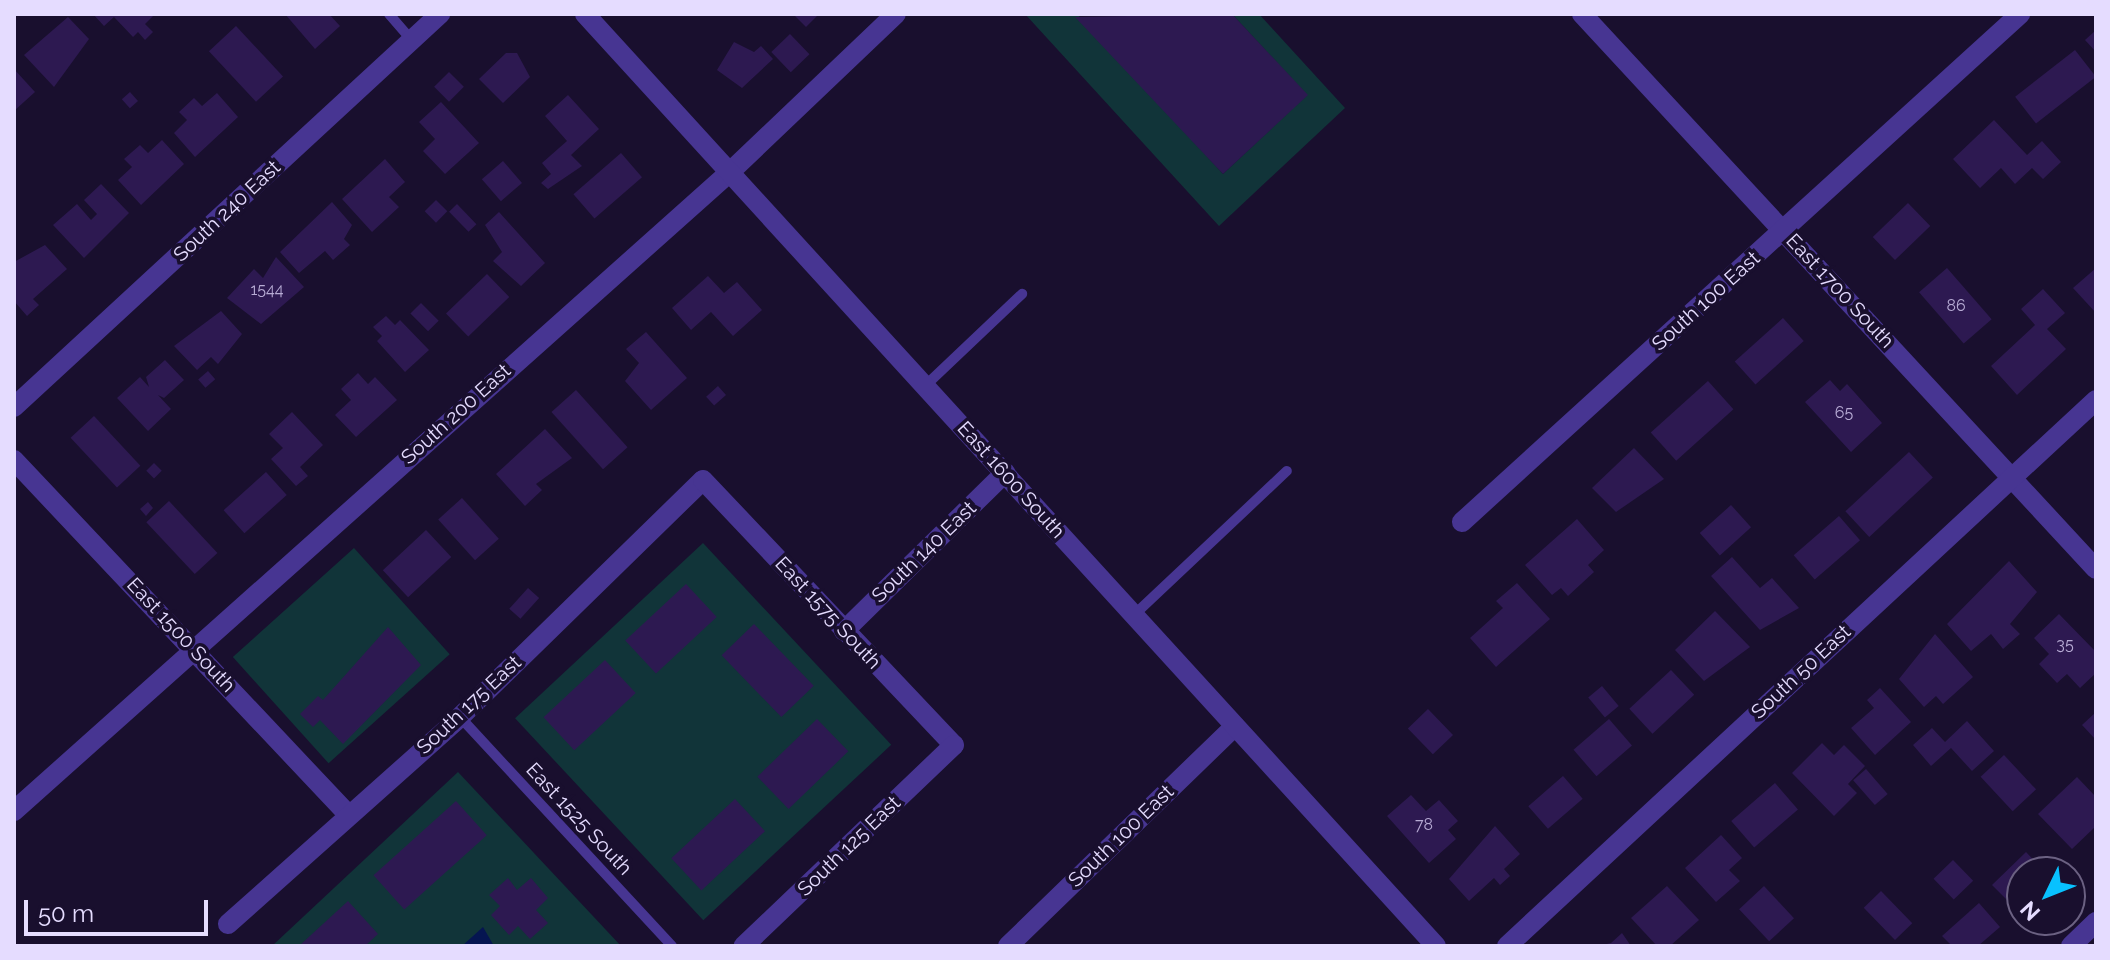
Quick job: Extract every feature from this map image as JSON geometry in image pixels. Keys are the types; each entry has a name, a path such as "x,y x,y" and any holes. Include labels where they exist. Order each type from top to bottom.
{"street":[{"name":"South 240 East","path":"14,407 440,14"},
{"name":"East 1600 South","path":"585,14 1436,946"},
{"name":"South 200 East","path":"14,811 194,647 730,172 896,14"},
{"name":"East 1700 South","path":"1582,14 2096,569"},
{"name":"South 100 East","path":"1462,522 2020,14"},
{"name":"South 50 East","path":"1507,946 2011,475 2096,400"},
{"name":"East 1500 South","path":"14,460 194,647 347,813"},
{"name":"South 140 East","path":"844,631 1005,473"},
{"name":"East 1575 South","path":"703,480 954,745"},
{"name":"South 175 East","path":"228,924 347,813 460,717 703,480"},
{"name":"South 100 East","path":"1008,946 1235,726"},
{"name":"South 125 East","path":"744,946 954,745"},
{"path":"2071,946 2096,922"}],"lane":[{"path":"389,14 412,40"},
{"path":"925,386 1022,294"},
{"path":"1134,615 1287,471"},
{"name":"East 1525 South","path":"460,717 672,946"}],"green space":[{"path":"1025,14 1077,14 1223,174 1307,95 1232,14 1259,14 1345,108 1219,226"},
{"path":"703,543 891,745 703,920 515,718"},
{"path":"354,548 450,654 329,763 233,657"},
{"path":"458,772 621,946 272,946"}],"shaded area":[{"path":"483,927 494,946 462,946"}],"building":[{"path":"93,14 155,14 145,24 153,32 145,40 138,32 133,37 114,17 104,26"},
{"path":"285,14 329,14 340,26 315,49"},
{"path":"793,14 819,14 806,27"},
{"path":"1232,14 1308,95 1223,174 1075,17"},
{"path":"68,17 89,39 54,87 24,55"},
{"path":"236,26 283,76 256,102 209,51"},
{"path":"2096,30 2096,52 2085,40"},
{"path":"790,34 809,54 791,72 771,52"},
{"path":"734,42 754,52 761,46 773,59 742,88 717,70"},
{"path":"2075,50 2096,77 2036,124 2015,97"},
{"path":"506,53 517,53 530,77 503,103 479,79"},
{"path":"14,69 35,92 14,111"},
{"path":"449,72 464,87 449,102 434,87"},
{"path":"130,92 138,101 130,108 122,99"},
{"path":"217,93 238,117 195,157 174,133 187,120 179,112 194,98 202,106"},
{"path":"568,95 599,129 571,155 582,166 548,189 541,183 551,174 542,163 567,141 545,116"},
{"path":"441,102 479,143 445,174 423,151 435,139 419,122"},
{"path":"1994,120 2027,155 2042,141 2061,162 2043,179 2032,168 2015,184 2001,168 1980,188 1953,159"},
{"path":"162,140 184,164 141,205 118,180 132,167 124,159 140,145 148,153"},
{"path":"621,153 642,177 594,218 573,194"},
{"path":"385,159 405,182 389,197 399,207 372,232 342,199"},
{"path":"503,161 522,183 501,201 482,179"},
{"path":"101,184 129,213 84,258 53,225 77,204 91,220 97,214 84,200"},
{"path":"436,200 447,211 436,223 425,211"},
{"path":"332,202 352,225 344,239 350,245 333,260 325,251 299,273 280,252"},
{"path":"1908,203 1930,226 1895,260 1873,237"},
{"path":"457,204 476,224 469,232 449,212"},
{"path":"499,212 545,263 521,286 493,261 502,252 485,225"},
{"path":"45,245 67,269 33,299 39,305 27,316 14,301 14,262"},
{"path":"276,257 304,287 261,324 227,298 254,269 263,278"},
{"path":"1947,268 1992,319 1964,344 1919,292"},
{"path":"2096,268 2096,313 2073,288"},
{"path":"487,274 509,297 468,337 446,314"},
{"path":"708,276 724,293 737,282 762,310 733,336 711,312 691,330 672,308"},
{"path":"2043,289 2065,313 2047,329 2066,349 2017,395 1991,366 2035,325 2021,309"},
{"path":"421,303 439,321 428,331 410,314"},
{"path":"221,311 242,334 218,364 211,357 197,370 174,346"},
{"path":"386,316 395,325 400,320 429,350 405,372 377,341 382,336 373,327"},
{"path":"1783,318 1804,341 1755,385 1735,361"},
{"path":"646,332 687,378 651,410 625,381 639,363 626,349"},
{"path":"165,360 184,380 164,398 158,395 171,409 148,431 117,398 140,377 149,387 146,377"},
{"path":"208,371 215,379 205,388 198,380"},
{"path":"358,373 368,384 375,377 397,400 356,437 335,415 351,400 341,389"},
{"path":"1830,380 1840,391 1847,384 1882,423 1851,452 1805,402"},
{"path":"1708,381 1733,409 1676,461 1651,433"},
{"path":"718,386 726,395 714,406 706,397"},
{"path":"576,390 628,447 603,469 551,412"},
{"path":"292,412 323,445 300,467 308,476 296,486 271,459 283,448 269,434"},
{"path":"94,416 140,466 117,488 71,438"},
{"path":"545,429 572,458 536,484 542,490 525,506 496,474"},
{"path":"1634,448 1664,479 1616,512 1592,488"},
{"path":"1909,452 1933,478 1869,537 1845,511"},
{"path":"154,463 162,471 154,479 146,471"},
{"path":"266,472 287,495 244,533 224,510"},
{"path":"462,498 499,539 475,560 438,519"},
{"path":"169,501 217,553 195,574 146,522"},
{"path":"148,502 153,508 146,516 140,509"},
{"path":"1731,505 1751,527 1720,555 1700,533"},
{"path":"1839,516 1860,540 1815,580 1794,555"},
{"path":"1577,519 1604,550 1588,565 1594,572 1568,596 1561,588 1552,595 1525,565"},
{"path":"426,530 451,557 408,597 383,570"},
{"path":"1732,557 1760,588 1772,578 1799,608 1760,630 1711,576"},
{"path":"2009,561 2037,592 2010,624 2020,634 2003,649 1991,634 1971,651 1947,624"},
{"path":"1517,583 1550,619 1496,667 1470,638 1503,608 1496,601"},
{"path":"686,584 717,617 656,674 625,641"},
{"path":"528,588 539,598 520,619 509,609"},
{"path":"1715,611 1750,647 1704,681 1675,650"},
{"path":"2059,614 2096,652 2096,673 2080,688 2067,674 2057,683 2039,664 2049,654 2034,638"},
{"path":"754,624 814,686 781,717 722,655"},
{"path":"388,627 421,665 343,744 320,720 313,727 300,714 318,696 323,700"},
{"path":"1935,634 1973,677 1943,704 1936,696 1924,707 1899,679"},
{"path":"605,660 636,693 574,750 544,717"},
{"path":"1671,670 1694,695 1653,734 1629,709"},
{"path":"1602,686 1619,706 1605,717 1588,698"},
{"path":"1880,688 1911,722 1875,755 1851,728 1874,708 1867,700"},
{"path":"1428,709 1453,735 1433,754 1408,728"},
{"path":"2096,712 2096,740 2082,725"},
{"path":"817,719 848,751 789,809 757,777"},
{"path":"1609,719 1632,745 1596,776 1574,750"},
{"path":"1967,721 1994,751 1972,771 1951,748 1931,766 1913,745 1932,728 1945,742"},
{"path":"1822,743 1834,755 1844,745 1865,766 1848,784 1857,793 1834,816 1792,773"},
{"path":"2004,755 2036,789 2013,811 1981,777"},
{"path":"1866,769 1888,794 1875,805 1853,780"},
{"path":"1563,776 1583,799 1548,829 1528,806"},
{"path":"2077,777 2096,797 2096,826 2072,849 2038,814"},
{"path":"1775,783 1798,809 1754,847 1731,821"},
{"path":"1411,795 1426,811 1439,800 1458,821 1448,830 1456,839 1429,863 1387,816"},
{"path":"735,799 765,831 701,891 671,858"},
{"path":"456,801 487,835 404,909 374,875"},
{"path":"1495,826 1520,854 1504,869 1510,876 1500,885 1494,878 1469,901 1449,879"},
{"path":"1721,835 1742,858 1729,870 1740,881 1716,902 1685,868"},
{"path":"1953,860 1973,881 1954,900 1934,879"},
{"path":"2006,871 2006,899 1992,885"},
{"path":"508,878 517,890 531,878 548,898 536,910 548,923 530,939 518,926 509,935 491,915 500,906 489,895"},
{"path":"1667,886 1699,920 1670,946 1657,946 1631,918"},
{"path":"1764,886 1794,918 1769,941 1739,909"},
{"path":"1881,891 1912,923 1895,940 1864,908"},
{"path":"348,901 378,934 365,946 299,946"},
{"path":"1979,903 2000,927 1978,946 1952,946 1942,936"},
{"path":"1622,933 1631,946 1598,946 1611,943"}]}
